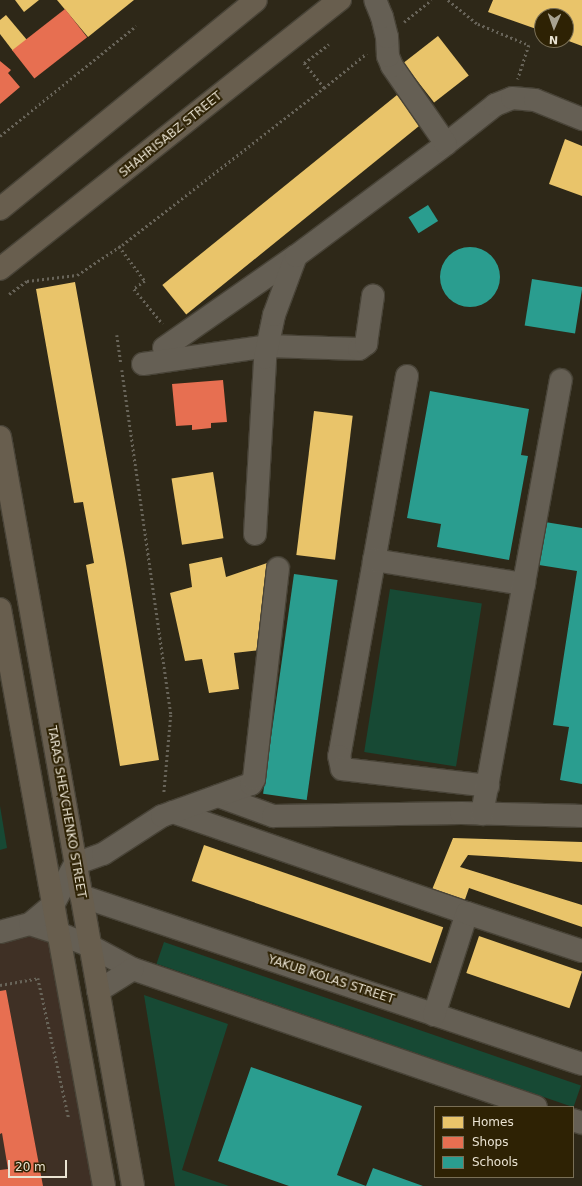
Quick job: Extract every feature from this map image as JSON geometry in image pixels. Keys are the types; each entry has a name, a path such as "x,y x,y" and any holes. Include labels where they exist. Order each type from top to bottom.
{"main road":[{"path":"0,209 256,0"},
{"name":"SHAHRISABZ STREET","path":"0,269 340,0"},
{"name":"TARAS SHEVCHENKO STREET","path":"0,437 133,1186"},
{"path":"0,608 104,1186"}],"street":[{"path":"375,0 382,17 387,37 388,56 392,66 446,144"},
{"path":"170,344 296,256 446,144 495,105 512,98 536,100 582,119"},
{"path":"255,534 265,358 274,315 296,256"},
{"path":"143,364 268,346 359,349 366,344 373,296"},
{"path":"407,376 339,756 342,769 488,786"},
{"path":"482,814 561,380"},
{"path":"374,560 524,584"},
{"path":"0,932 30,924 53,905 75,864 103,854 167,814 251,784 254,779 278,568"},
{"path":"218,796 273,816 482,814 582,816"},
{"path":"167,814 582,951"},
{"name":"YAKUB KOLAS STREET","path":"81,896 582,1064"},
{"path":"434,1015 467,913"},
{"path":"30,924 90,946 133,969 533,1106"},
{"path":"98,991 133,969"}],"path":[{"path":"9,294 27,281 77,274 119,246 324,88 431,0"},
{"path":"448,0 478,24 529,45 512,98"},
{"path":"0,136 136,26"},
{"path":"324,88 304,64 329,44"},
{"path":"119,246 146,281 134,289 170,344"},
{"path":"117,335 170,715 167,814"},
{"path":"0,985 38,978 70,1124"}],"shaded area":[{"path":"0,932 58,933 104,1186 0,1186"}],"green space":[{"path":"390,589 482,604 456,767 364,752"},
{"path":"0,806 7,848 0,850"},
{"path":"164,942 581,1086 574,1106 570,1106 157,964"},
{"path":"144,995 228,1024 182,1170 229,1186 175,1186"}],"building: Homes":[{"path":"15,0 39,0 24,12"},
{"path":"57,0 134,0 88,37"},
{"path":"493,0 582,0 582,46 574,43 574,8 534,8 534,28 488,12"},
{"path":"6,15 27,40 13,51 0,34 0,20"},
{"path":"438,36 469,75 434,102 403,63"},
{"path":"397,95 421,125 186,315 162,285"},
{"path":"565,139 582,146 582,196 549,184"},
{"path":"75,282 125,558 159,760 120,766 86,565 94,563 83,502 74,503 36,289"},
{"path":"314,411 353,416 335,560 296,555"},
{"path":"213,472 223,538 182,545 172,479"},
{"path":"222,557 226,577 270,562 261,650 234,653 239,689 209,693 202,659 185,661 170,593 192,587 189,564"},
{"path":"453,838 582,842 582,862 468,855 460,867 582,905 582,927 469,888 462,908 429,897"},
{"path":"204,845 443,927 431,963 192,881"},
{"path":"479,936 582,971 569,1008 466,973"}],"building: Shops":[{"path":"65,9 87,37 34,79 12,50"},
{"path":"0,61 11,70 8,73 20,87 0,104"},
{"path":"223,380 227,422 211,423 211,428 192,430 192,425 176,426 172,384"},
{"path":"6,990 43,1186 0,1186 0,1170 8,1169 2,1133 0,1134 0,991"}],"building: Schools":[{"path":"428,205 438,221 419,233 408,217"},
{"path":"470,247 487,252 495,260 500,277 495,294 487,302 470,307 453,302 445,294 440,277 445,260 453,252"},
{"path":"532,279 582,287 575,333 525,325"},
{"path":"430,391 529,409 521,455 528,456 509,560 437,547 441,524 407,518"},
{"path":"545,522 582,528 582,784 560,780 569,727 553,725 577,571 539,565"},
{"path":"294,574 338,580 307,800 263,794"},
{"path":"251,1067 362,1106 337,1175 366,1186 289,1186 218,1161"},
{"path":"373,1168 423,1186 366,1186"}]}
